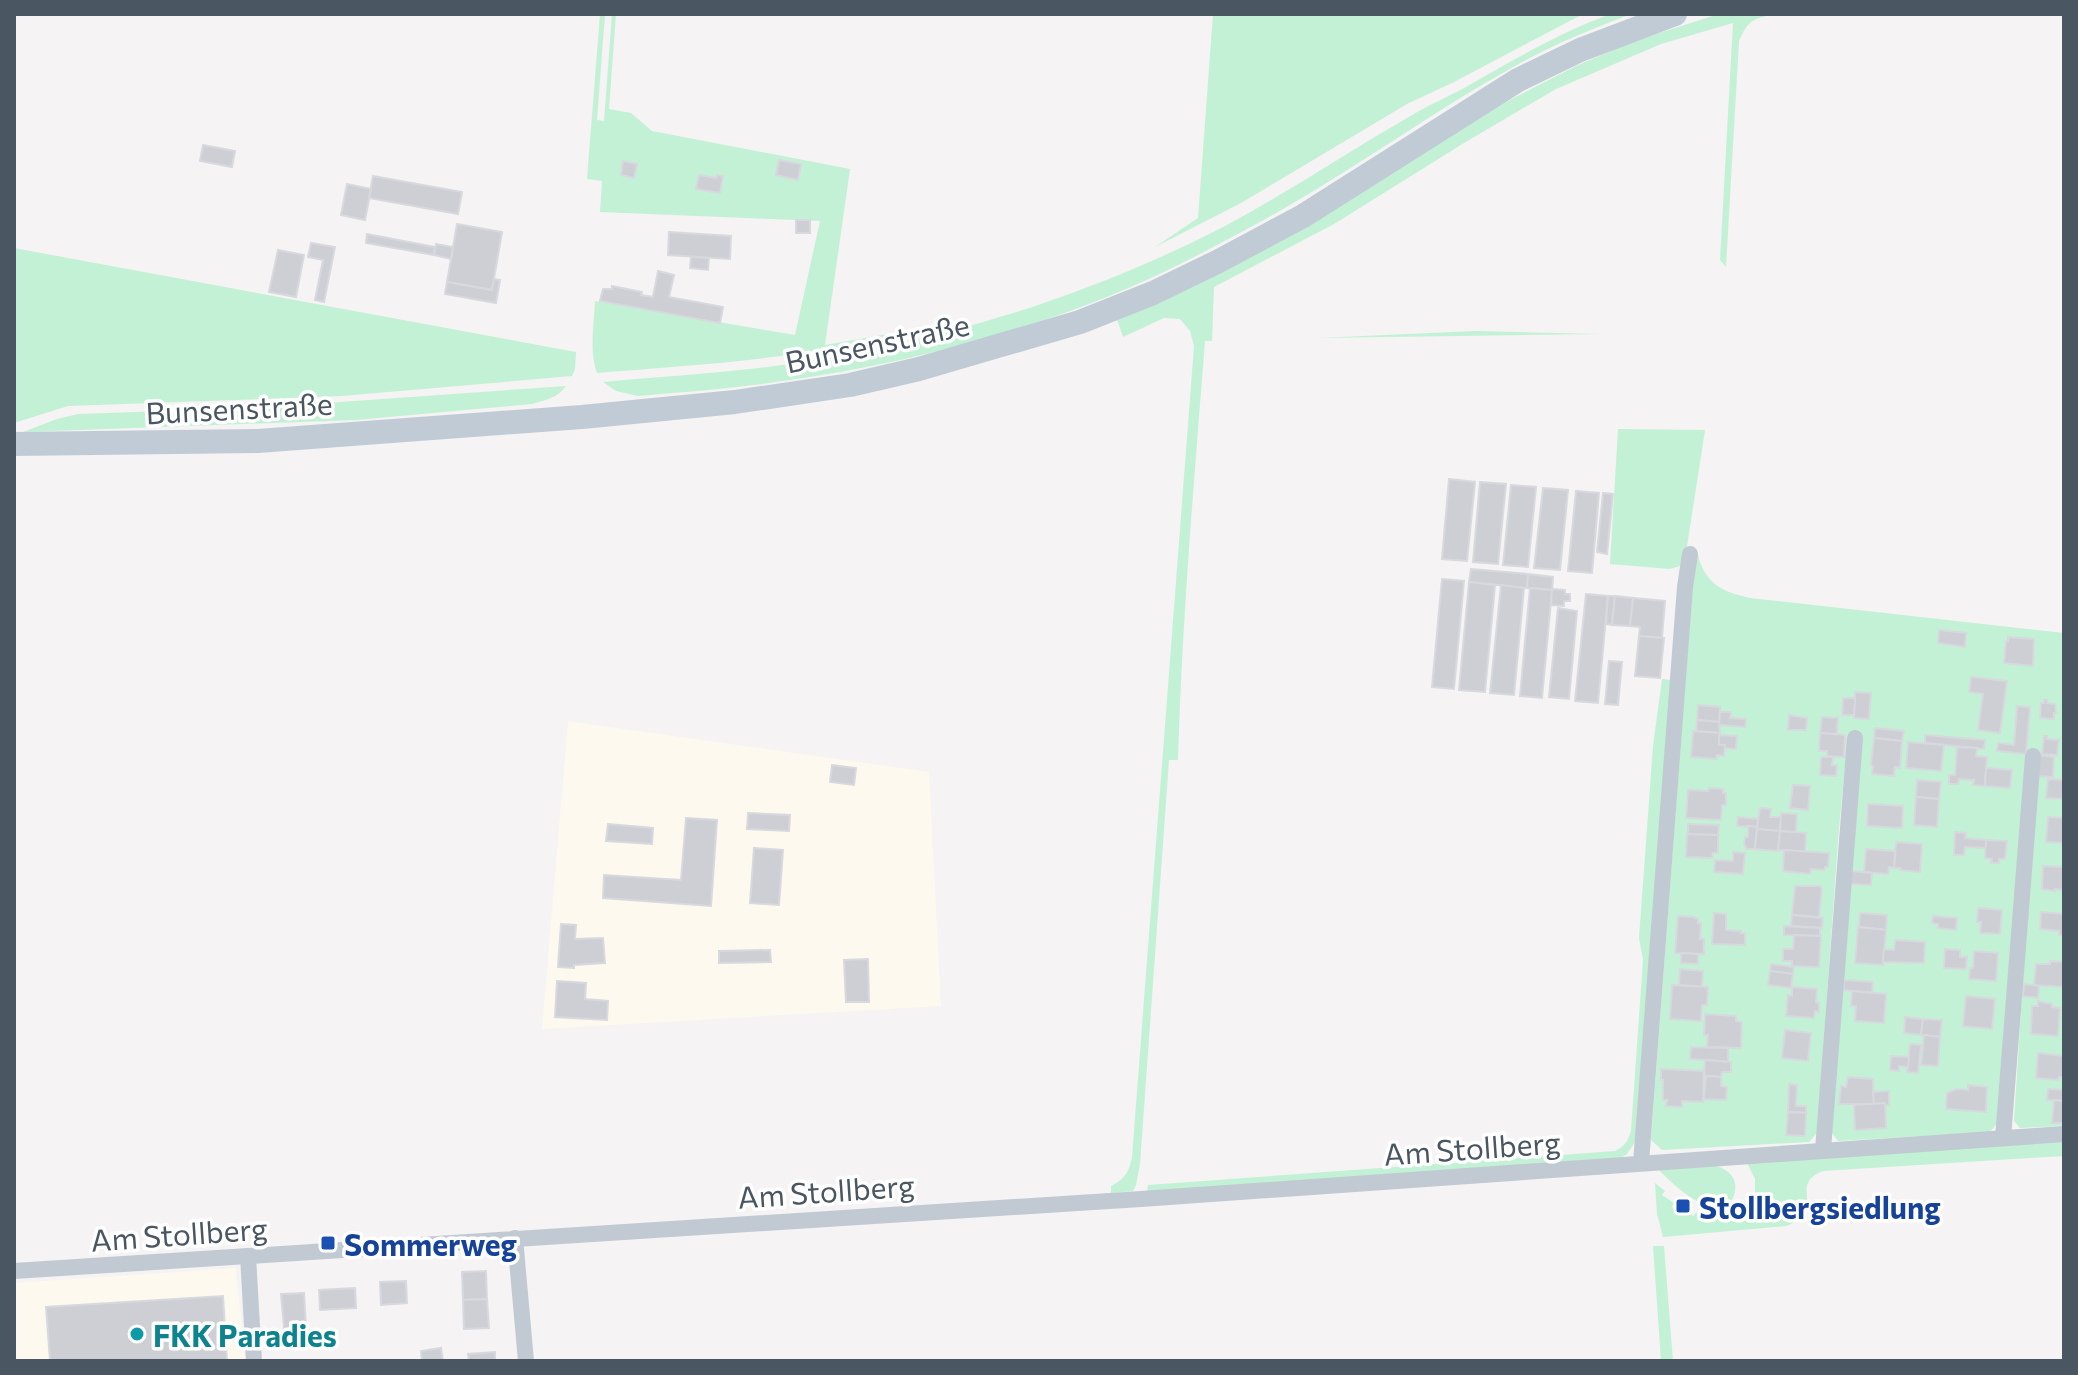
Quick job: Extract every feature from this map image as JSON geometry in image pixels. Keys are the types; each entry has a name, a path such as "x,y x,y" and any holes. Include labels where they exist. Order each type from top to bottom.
{"main road":[{"name":"Bunsenstraße","path":"14,444 258,441 582,417 735,402 850,385 919,369 1067,327 1153,293 1303,216 1518,80 1580,50 1675,14"}],"street":[{"path":"1641,1163 1690,554"},
{"path":"1823,1150 1855,738"},
{"path":"2003,1138 2033,756"},
{"name":"Am Stollberg","path":"14,1271 1141,1199 2064,1134"},
{"path":"515,1238 526,1361"},
{"path":"248,1256 254,1361"}],"shaded area":[{"path":"568,721 929,772 941,1006 542,1029"},
{"path":"236,1268 245,1361 14,1361 14,1283"}],"green space":[{"path":"600,14 605,14 597,120 604,121 612,14 616,14 609,109 631,113 652,131 850,169 825,345 905,331 791,355 597,373 593,347 595,301 795,335 820,221 600,212 602,181 587,179"},
{"path":"1213,14 1583,14 1407,104 1241,203 1155,247 1198,218"},
{"path":"1611,14 1631,14 1558,44 1515,66 1312,192 1198,255 1097,301 1045,320 939,351 831,374 638,396 616,391 603,382 740,370 820,359 939,334 1057,299 1170,253 1225,226 1421,110 1556,38"},
{"path":"1719,14 1778,14 1754,20 1739,41 1726,267 1720,260 1733,23 1661,44 1556,89 1334,224 1214,287 1212,341 1205,341 1193,498 1178,760 1169,760 1140,1164 1133,1191 1111,1193 1111,1186 1126,1174 1132,1157 1194,346 1190,331 1180,319 1164,318 1123,337 1117,319 1502,104 1576,66 1634,41"},
{"path":"14,248 576,352 575,369 572,376 342,396 68,406 14,423"},
{"path":"1476,331 1600,334 1318,338"},
{"path":"566,386 555,396 532,404 356,420 23,432 78,414 255,408"},
{"path":"1618,429 1705,430 1686,553 1680,566 1670,569 1610,564"},
{"path":"1695,554 1716,585 1750,598 2064,633 2064,1126 2020,1128 2014,1121 2024,963 1999,1121 1990,1132 1838,1141 1832,1133 1848,736 1817,1133 1809,1142 1662,1150 1651,1140"},
{"path":"1662,679 1671,680 1637,1139 1627,1154 1620,1158 1147,1192 1148,1185 1615,1151 1624,1145 1631,1131 1643,960 1639,938 1653,746"},
{"path":"2064,1141 2064,1156 1823,1171 1808,1183 1805,1213 1786,1226 1663,1237 1657,1214 1655,1183 1665,1191 1662,1195 1674,1203 1672,1207 1679,1212 1682,1208 1693,1216 1696,1213 1723,1219 1750,1211 1755,1213 1760,1203 1755,1200 1755,1179 1747,1163"},
{"path":"1713,1165 1726,1170 1735,1183 1731,1202 1722,1206 1712,1206 1692,1198 1659,1170"},
{"path":"1653,1246 1664,1246 1673,1361 1661,1361"}],"building":[{"path":"203,145 235,151 232,167 200,161"},
{"path":"779,160 801,164 798,180 776,175"},
{"path":"623,161 637,164 634,178 621,175"},
{"path":"699,175 723,176 720,193 696,189"},
{"path":"373,176 462,192 458,214 369,198"},
{"path":"347,184 371,189 365,220 341,215"},
{"path":"796,220 810,220 810,233 796,233"},
{"path":"457,224 502,232 492,290 447,282"},
{"path":"669,232 731,236 730,259 668,255"},
{"path":"367,234 435,247 434,255 366,243"},
{"path":"311,243 335,247 324,302 315,300 323,260 308,257"},
{"path":"436,244 453,247 451,259 434,255"},
{"path":"278,250 304,255 296,297 269,292"},
{"path":"691,257 709,258 708,270 690,268"},
{"path":"658,271 674,275 669,297 723,307 720,323 600,301 603,289 612,289 612,286 653,297"},
{"path":"494,279 500,280 496,303 445,294 447,282 492,290"},
{"path":"1449,479 1475,482 1467,561 1442,559"},
{"path":"1480,482 1506,484 1498,564 1473,562"},
{"path":"1511,485 1536,487 1528,567 1503,565"},
{"path":"1543,488 1568,490 1560,570 1534,568"},
{"path":"1576,491 1599,493 1592,573 1568,571"},
{"path":"1603,493 1613,494 1607,554 1597,552"},
{"path":"1471,569 1528,574 1527,588 1469,582"},
{"path":"1528,574 1553,577 1552,590 1527,588"},
{"path":"1442,579 1464,581 1454,689 1432,687"},
{"path":"1469,582 1495,585 1485,692 1459,690"},
{"path":"1501,585 1524,588 1514,695 1490,693"},
{"path":"1530,588 1552,590 1542,698 1520,696"},
{"path":"1552,589 1565,590 1565,594 1570,594 1570,601 1564,601 1564,606 1551,605"},
{"path":"1586,594 1608,596 1598,703 1575,701"},
{"path":"1608,596 1615,596 1612,625 1606,624"},
{"path":"1615,596 1633,598 1630,626 1612,625"},
{"path":"1633,598 1665,601 1662,638 1639,636 1640,627 1630,626"},
{"path":"1558,608 1577,611 1569,699 1549,697"},
{"path":"1939,630 1966,633 1965,647 1938,643"},
{"path":"1639,636 1664,638 1660,678 1635,676"},
{"path":"2008,637 2034,639 2033,666 2004,663"},
{"path":"1609,661 1622,662 1618,705 1605,704"},
{"path":"1971,677 2007,681 2000,733 1978,730 1983,694 1969,692"},
{"path":"1855,692 1871,693 1869,719 1854,718"},
{"path":"1843,698 1855,698 1854,715 1842,715"},
{"path":"2044,700 2055,704 2054,719 2040,718"},
{"path":"1698,705 1720,707 1719,722 1697,720"},
{"path":"2017,706 2030,707 2026,754 1997,751 1998,743 2014,745"},
{"path":"1720,712 1731,712 1730,718 1746,719 1745,727 1719,725"},
{"path":"1789,715 1807,718 1806,730 1788,730"},
{"path":"1822,717 1838,718 1837,734 1820,733"},
{"path":"1697,720 1719,722 1720,733 1696,731"},
{"path":"1875,728 1904,731 1902,741 1874,738"},
{"path":"1693,731 1720,733 1719,745 1725,745 1724,756 1717,755 1716,759 1691,757"},
{"path":"1820,733 1845,735 1844,757 1827,756 1827,751 1819,751"},
{"path":"1719,735 1737,736 1736,749 1719,745"},
{"path":"1925,735 1985,740 1984,749 1925,743"},
{"path":"2044,736 2059,740 2057,755 2042,754"},
{"path":"1874,738 1902,741 1900,768 1895,767 1894,776 1872,774"},
{"path":"1908,742 1944,745 1941,771 1906,768"},
{"path":"1957,747 1977,748 1976,756 1987,757 1985,786 1973,785 1974,780 1959,779 1958,784 1949,784 1949,775 1955,775"},
{"path":"2039,755 2054,757 2053,777 2038,776"},
{"path":"1821,757 1833,757 1832,765 1837,765 1836,776 1820,775"},
{"path":"832,765 856,768 854,785 830,782"},
{"path":"1986,768 2012,770 2010,788 1985,786"},
{"path":"2048,779 2064,780 2064,799 2046,798"},
{"path":"1917,780 1941,782 1939,799 1916,797"},
{"path":"1793,785 1810,786 1808,810 1790,808"},
{"path":"1709,788 1723,789 1726,793 1721,820 1686,818 1688,790 1708,791"},
{"path":"1916,797 1939,799 1937,827 1914,825"},
{"path":"1868,804 1903,806 1902,828 1867,826"},
{"path":"1760,808 1771,809 1770,817 1781,817 1780,831 1757,829"},
{"path":"748,813 790,815 789,831 747,829"},
{"path":"1781,813 1797,814 1796,832 1780,831"},
{"path":"1738,817 1758,819 1757,827 1737,826"},
{"path":"2048,817 2064,818 2064,843 2046,842"},
{"path":"686,818 717,820 711,906 603,898 604,875 681,880"},
{"path":"608,824 653,828 652,844 606,841"},
{"path":"1688,824 1719,825 1718,835 1688,835"},
{"path":"1748,826 1757,827 1755,849 1747,849 1744,844"},
{"path":"1757,829 1780,831 1778,851 1755,849"},
{"path":"1780,831 1806,833 1805,852 1778,850"},
{"path":"1955,832 1966,833 1965,838 1986,840 1986,848 1965,847 1964,855 1954,855"},
{"path":"1687,834 1718,835 1718,853 1713,853 1712,858 1686,857"},
{"path":"1986,840 2007,841 2005,859 1991,863 1992,859 1985,858"},
{"path":"1896,842 1922,844 1920,872 1894,868"},
{"path":"754,848 783,850 779,905 750,903"},
{"path":"1866,849 1895,851 1894,868 1889,867 1888,874 1864,872"},
{"path":"1784,850 1829,853 1828,867 1824,870 1811,869 1810,874 1783,871"},
{"path":"1733,852 1745,853 1743,874 1714,872 1715,860 1733,861"},
{"path":"2043,866 2064,867 2064,890 2042,889"},
{"path":"1851,871 1872,873 1871,885 1850,884"},
{"path":"1795,886 1820,886 1819,917 1792,915"},
{"path":"1978,908 2002,910 2000,934 1980,933"},
{"path":"2041,912 2064,914 2064,935 2059,935 2059,931 2040,929"},
{"path":"1714,913 1726,914 1726,930 1745,933 1745,945 1712,944"},
{"path":"1860,913 1887,915 1886,930 1859,927"},
{"path":"1792,915 1823,918 1822,928 1791,926"},
{"path":"1678,916 1695,917 1701,923 1700,939 1704,939 1704,954 1675,953"},
{"path":"1933,916 1957,918 1956,930 1938,928 1938,924 1932,923"},
{"path":"561,924 576,925 575,939 603,938 605,963 558,967"},
{"path":"1784,926 1820,928 1820,936 1784,935"},
{"path":"1858,927 1886,930 1883,965 1855,963"},
{"path":"1794,935 1821,936 1819,967 1792,966 1792,961 1783,961 1783,949 1793,949"},
{"path":"1895,940 1925,942 1924,963 1883,962 1884,949 1894,950"},
{"path":"1945,949 1960,950 1960,957 1967,957 1966,969 1944,968"},
{"path":"770,950 771,962 719,963 719,951"},
{"path":"1974,951 1998,953 1996,981 1969,979"},
{"path":"1681,953 1698,954 1698,964 1681,963"},
{"path":"868,959 869,1002 846,1002 844,960"},
{"path":"2050,961 2064,962 2064,987 2034,985 2036,964 2050,964"},
{"path":"1771,964 1794,967 1793,974 1770,971"},
{"path":"1680,969 1703,971 1702,987 1679,985"},
{"path":"1770,971 1793,974 1791,988 1768,985"},
{"path":"1844,980 1873,982 1872,993 1844,990"},
{"path":"557,981 586,983 585,999 608,1001 607,1020 555,1017"},
{"path":"2024,984 2039,986 2038,998 2023,996"},
{"path":"1672,985 1708,987 1707,1005 1702,1005 1701,1021 1670,1019"},
{"path":"1792,987 1817,989 1819,1012 1815,1011 1814,1018 1786,1016"},
{"path":"1852,991 1886,994 1884,1023 1855,1021 1856,1006 1851,1006"},
{"path":"1966,996 1995,999 1992,1029 1963,1026"},
{"path":"2038,1001 2060,1008 2058,1036 2031,1034 2032,1006 2038,1006"},
{"path":"1705,1014 1736,1016 1736,1021 1742,1022 1741,1048 1707,1047"},
{"path":"1905,1017 1923,1019 1921,1035 1904,1033"},
{"path":"1923,1019 1942,1020 1940,1037 1921,1035"},
{"path":"1785,1030 1811,1033 1808,1061 1782,1058"},
{"path":"1924,1035 1940,1037 1938,1066 1921,1065"},
{"path":"1910,1044 1921,1045 1918,1073 1907,1072"},
{"path":"1691,1047 1728,1048 1728,1062 1690,1059"},
{"path":"2038,1053 2064,1056 2064,1077 2059,1077 2059,1080 2036,1078"},
{"path":"1891,1056 1909,1057 1908,1067 1899,1066 1899,1071 1890,1070"},
{"path":"1705,1060 1731,1062 1731,1072 1722,1072 1721,1077 1704,1076"},
{"path":"1661,1069 1704,1071 1703,1102 1682,1101 1682,1107 1666,1106"},
{"path":"1706,1076 1721,1077 1721,1086 1727,1087 1726,1100 1704,1099"},
{"path":"1848,1077 1873,1079 1874,1104 1839,1104 1841,1086 1846,1087"},
{"path":"1789,1084 1797,1085 1796,1106 1806,1106 1806,1113 1788,1112"},
{"path":"1968,1085 1987,1087 1986,1112 1946,1109 1947,1093 1957,1089 1968,1090"},
{"path":"2048,1089 2064,1090 2064,1101 2047,1100"},
{"path":"1889,1091 1889,1105 1874,1104 1873,1092"},
{"path":"2054,1100 2064,1101 2064,1123 2052,1123"},
{"path":"1885,1103 1886,1128 1855,1130 1854,1105"},
{"path":"1788,1112 1806,1113 1805,1136 1786,1135"},
{"path":"486,1271 487,1299 463,1300 462,1272"},
{"path":"406,1281 407,1303 381,1305 380,1282"},
{"path":"355,1288 356,1308 320,1310 319,1290"},
{"path":"304,1293 306,1327 284,1328 281,1294"},
{"name":"FKK Paradies","path":"223,1296 227,1361 50,1361 46,1307"},
{"path":"487,1299 489,1328 464,1329 463,1300"},
{"path":"441,1348 443,1361 422,1361 421,1351"},
{"path":"495,1352 495,1361 469,1361 468,1354"}],"place":[{"name":"Stollbergsiedlung","path":"1683,1206"},
{"name":"Sommerweg","path":"328,1243"},
{"name":"FKK Paradies","path":"137,1334"}]}
